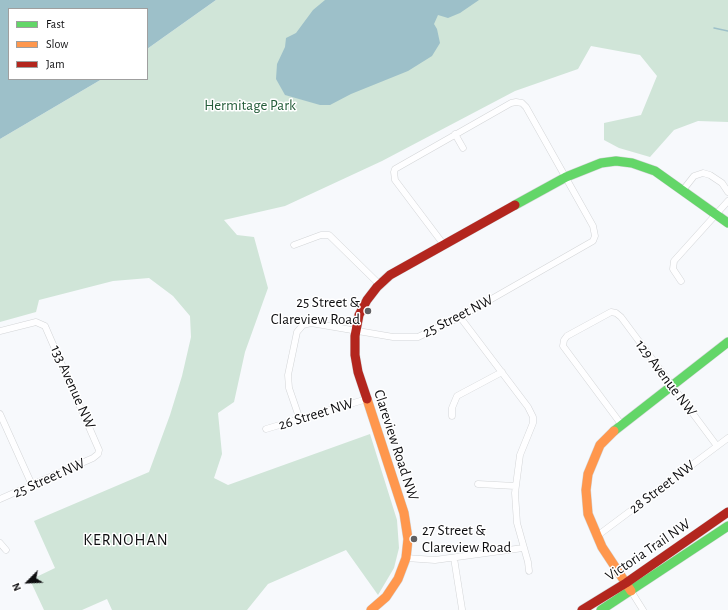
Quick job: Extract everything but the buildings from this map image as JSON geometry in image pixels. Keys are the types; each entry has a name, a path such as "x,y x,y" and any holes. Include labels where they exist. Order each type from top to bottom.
{"street":[{"path":"444,245 395,180 394,172 398,166 455,134 511,104 519,102 526,107 566,177"},
{"path":"455,134 463,148"},
{"name":"Clareview Road NW","path":"371,610 386,597 393,588 406,558 408,539 404,513 356,364 356,331 363,307 379,284 409,264 566,177 601,163 624,162 640,165 655,171 728,223"},
{"path":"683,190 694,176 703,173 710,175 722,184 728,192"},
{"name":"25 Street NW","path":"300,420 290,388 288,374 297,332 303,325 311,323 392,337 418,337 460,317 590,244 595,236 592,226 566,177"},
{"path":"681,281 673,270 674,261 728,201"},
{"path":"294,245 321,235 330,235 379,284"},
{"name":"129 Avenue NW","path":"621,424 564,349 564,340 569,334 608,313 614,312 620,317 717,446"},
{"path":"460,317 528,407 533,417 533,423 520,454 515,486 517,523 528,562 528,571"},
{"name":"133 Avenue NW","path":"0,331 33,322 40,322 46,327 98,445 98,454"},
{"path":"643,610 597,536 587,506 586,490 588,474 600,445 621,424 728,342"},
{"path":"452,416 452,408 457,396 502,372"},
{"name":"26 Street NW","path":"266,429 367,399"},
{"path":"0,414 32,485"},
{"name":"28 Street NW","path":"597,536 728,438"},
{"name":"25 Street NW","path":"0,499 93,458 98,454"},
{"path":"478,484 515,486"},
{"name":"Victoria Trail NW","path":"582,610 626,583 728,512"},
{"name":"Victoria Trail NW","path":"601,610 728,526"},
{"path":"0,542 6,550"},
{"path":"406,558 426,560 454,558 523,548"},
{"path":"454,558 462,609"}],"green space":[{"name":"Hermitage Park","path":"216,0 728,0 728,122 698,121 674,130 650,157 619,148 604,140 604,123 641,115 657,76 640,55 591,46 578,69 515,91 382,161 285,206 224,220 237,235 254,237 268,288 245,352 234,402 218,413 222,454 214,478 228,485 370,434 397,520 399,548 394,568 378,595 346,550 268,584 247,610 112,610 107,599 82,610 44,610 30,580 55,568 34,521 149,472 170,415 182,376 191,337 190,316 173,296 149,278 113,281 39,300 36,312 0,322 0,139 100,80 148,80 148,48"}],"water":[{"path":"0,0 216,0 148,48 148,8 8,8 8,80 100,80 0,139"},
{"path":"325,0 479,0 460,13 448,18 438,15 434,24 437,29 440,43 432,56 408,71 351,94 330,105 320,105 285,95 276,79 277,64 285,47 286,38 296,33 313,10"}],"waterway":[{"path":"714,28 728,31"}],"traffic: fast":[{"path":"515,205 566,177 601,163 616,161 632,163 655,171 728,223"},
{"path":"614,431 728,342"},
{"path":"601,610 728,526"}],"traffic: slow":[{"path":"367,399 404,513 408,539 406,558 398,579 386,597 371,610"},
{"path":"614,431 600,445 588,474 586,490 588,514 602,547 631,591"}],"traffic: jam":[{"path":"367,399 358,372 355,355 355,336 359,315 367,300 377,287 390,275 515,205"},
{"path":"582,610 626,583 728,512"}],"place":[{"name":"25 Street & Clareview Road","path":"368,311"},
{"name":"27 Street & Clareview Road","path":"414,539"}],"district":[{"name":"KERNOHAN","path":"126,540"}]}
